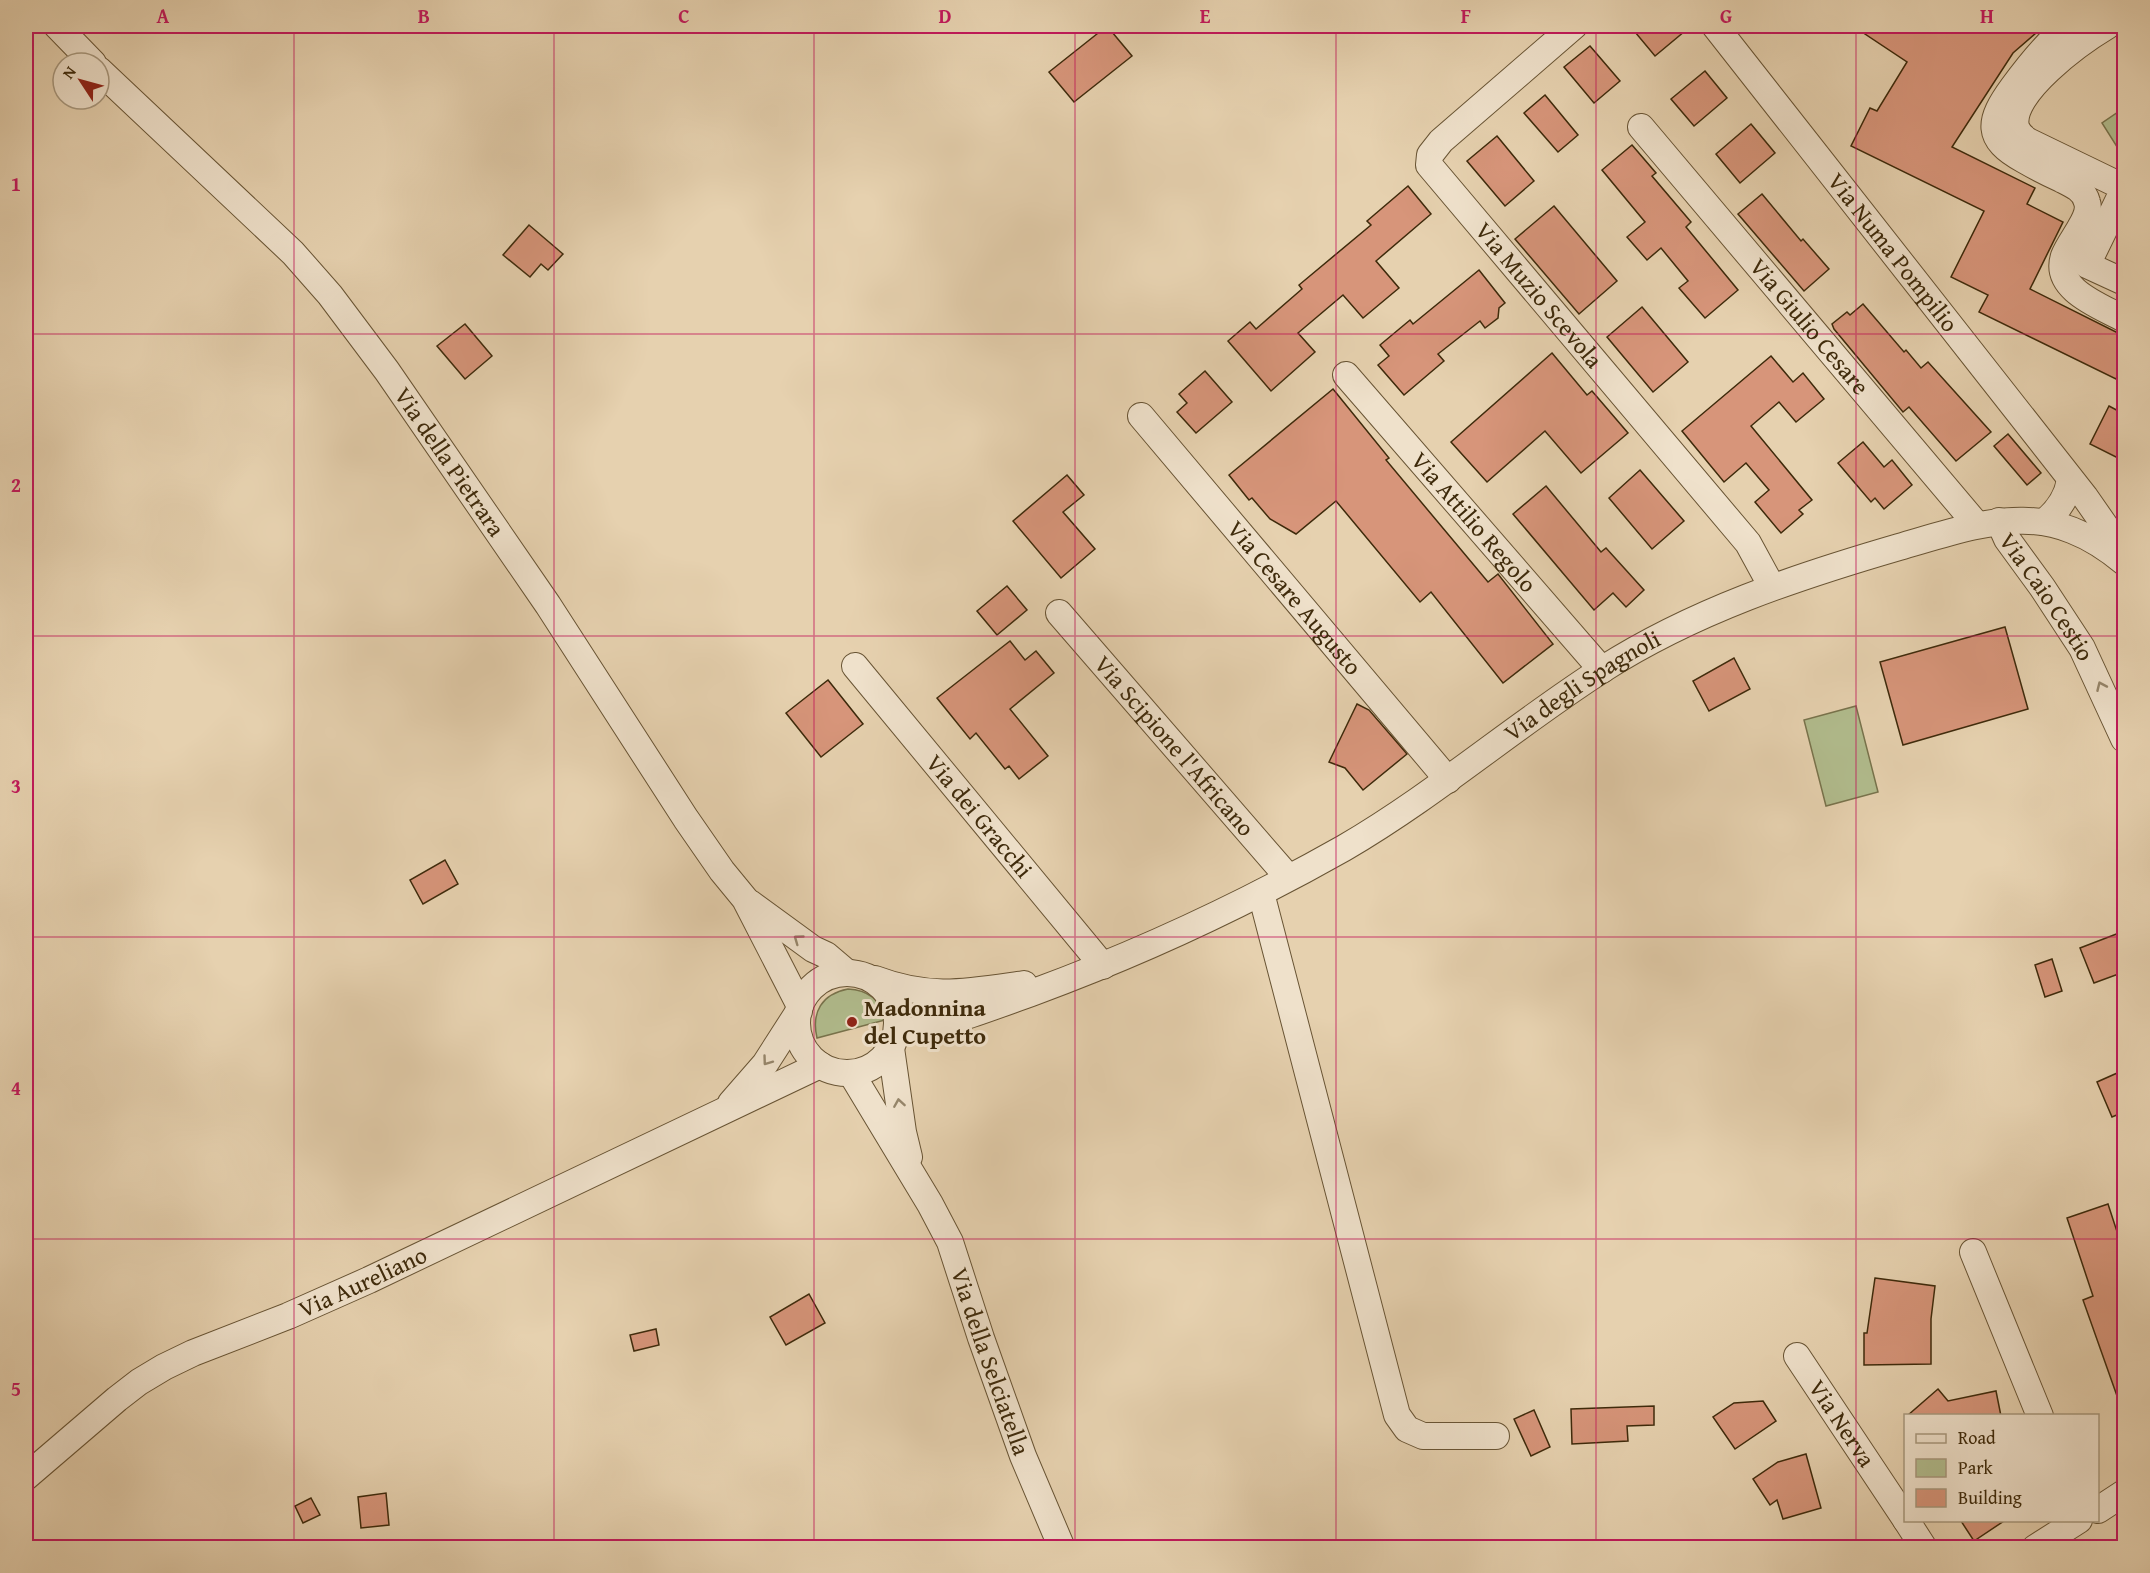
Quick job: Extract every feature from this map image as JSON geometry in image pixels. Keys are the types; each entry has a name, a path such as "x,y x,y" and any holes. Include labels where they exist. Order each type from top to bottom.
{"street":[{"path":"57,26 81,51"},
{"name":"Via Muzio Scevola","path":"1574,26 1441,141 1430,155 1429,165 1748,543 1772,587"},
{"name":"Via Numa Pompilio","path":"1715,26 2109,528 2124,553"},
{"path":"2067,26 2033,60 2006,96 1995,123 1995,136 2001,145 2013,154 2073,185 2084,195 2087,201 2087,212 2064,258 2063,274 2073,289 2124,319"},
{"path":"2108,26 2090,36 2056,62 2035,83 2016,114 2016,126 2019,134 2028,141 2121,186 2120,197 2087,265 2124,282"},
{"name":"Via della Pietrara","path":"111,81 280,240 338,305 387,371 548,605 686,819 722,871 745,899 799,1008"},
{"name":"Via Giulio Cesare","path":"1641,127 1988,523"},
{"name":"Via Attilio Regolo","path":"1346,375 1602,670"},
{"name":"Via Cesare Augusto","path":"1142,416 1448,780"},
{"path":"2044,522 2064,500 2070,480"},
{"name":"Via degli Spagnoli","path":"1075,977 1261,892 1362,836 1448,780 1602,670 1667,633 1772,587 1835,566 1988,523 2023,520 2044,522 2082,535 2097,542 2124,561"},
{"name":"Via Caio Cestio","path":"1988,523 2007,539 2082,648 2124,739"},
{"name":"Via Scipione l'Africano","path":"1059,613 1288,877"},
{"name":"Via dei Gracchi","path":"855,666 1103,966"},
{"path":"1261,892 1397,1415 1407,1429 1423,1436 1496,1437"},
{"name":"Via della Pietrara","path":"745,899 813,949 826,955 846,972"},
{"path":"871,978 884,988 893,1001 898,1017 894,1041 882,1059 872,1067 851,1073 835,1072 820,1065 811,1057 799,1036 797,1024 799,1008 807,992 818,982 831,975 846,972 859,973 898,988 930,993 967,992 1075,977"},
{"path":"894,1041 1075,977"},
{"name":"Via Aureliano","path":"720,1114 765,1064 799,1008"},
{"name":"Via della Selciatella","path":"894,1041 903,1132 915,1180"},
{"name":"Via Aureliano","path":"26,1477 117,1399 164,1367 369,1280 820,1065"},
{"name":"Via della Selciatella","path":"851,1073 950,1242 1023,1456 1062,1548"},
{"path":"1973,1251 2039,1414"},
{"name":"Via Nerva","path":"1797,1356 1904,1517"},
{"path":"2099,1509 2124,1493"},
{"name":"Via Nerva","path":"1907,1522 1924,1548"},
{"path":"2035,1548 2077,1522"}],"green space":[{"path":"2124,108 2124,158 2102,123"},
{"path":"1856,706 1878,792 1826,806 1804,720"},
{"path":"848,989 862,991 873,997 885,1020 817,1038 816,1020 820,1006 831,995"}],"building":[{"path":"1107,26 1132,56 1074,102 1049,72"},
{"path":"1630,26 1691,26 1655,56"},
{"path":"1853,26 2044,26 2013,53 1952,147 2035,188 2027,204 2063,222 2030,289 2124,336 2124,362 2116,379 1979,312 1988,295 1951,277 1984,211 1851,146 1870,108 1877,111 1907,62"},
{"path":"1590,46 1620,81 1594,103 1564,67"},
{"path":"1705,71 1727,98 1694,126 1671,99"},
{"path":"1545,95 1578,135 1558,152 1524,113"},
{"path":"1751,124 1775,153 1740,183 1716,154"},
{"path":"1497,136 1534,181 1505,206 1467,161"},
{"path":"1632,145 1656,173 1652,176 1691,222 1686,227 1738,290 1705,318 1679,288 1688,281 1661,248 1647,260 1627,237 1645,222 1602,170"},
{"path":"1408,186 1431,214 1376,261 1399,288 1363,318 1343,295 1298,333 1315,352 1271,391 1228,341 1250,322 1256,329 1302,289 1299,285 1371,225 1367,221"},
{"path":"1762,194 1801,241 1803,239 1829,269 1804,291 1738,214"},
{"path":"1554,206 1617,281 1579,314 1515,239"},
{"path":"529,225 563,254 548,270 541,264 530,277 503,255"},
{"path":"1479,270 1505,303 1499,308 1498,318 1485,328 1480,321 1438,354 1444,361 1404,395 1378,365 1389,356 1380,345 1410,320 1413,324"},
{"path":"1863,304 1904,352 1906,350 1921,368 1928,362 1991,432 1956,461 1909,407 1903,412 1834,329 1832,324 1847,312 1850,315"},
{"path":"1642,307 1688,362 1653,392 1607,337"},
{"path":"465,324 492,356 465,379 437,346"},
{"path":"1552,353 1587,395 1592,391 1628,433 1581,473 1545,431 1487,482 1451,442"},
{"path":"1771,356 1793,382 1803,373 1824,399 1796,422 1779,402 1751,426 1812,500 1799,510 1803,514 1781,533 1755,502 1769,490 1746,463 1724,482 1682,431"},
{"path":"1205,371 1232,402 1196,433 1177,412 1187,403 1179,394"},
{"path":"1333,389 1389,458 1386,460 1488,582 1498,574 1553,644 1503,683 1431,592 1420,602 1336,501 1296,534 1270,519 1252,498 1249,500 1229,475"},
{"path":"2109,406 2124,414 2124,461 2090,444"},
{"path":"2008,434 2041,473 2027,485 1994,446"},
{"path":"1863,442 1884,467 1892,460 1912,485 1884,509 1875,498 1871,502 1838,463"},
{"path":"1640,470 1684,521 1652,549 1609,498"},
{"path":"1067,475 1084,495 1063,512 1095,549 1061,578 1013,521"},
{"path":"1546,486 1601,552 1606,548 1644,590 1626,607 1613,593 1594,610 1513,514"},
{"path":"1007,586 1027,610 997,635 977,611"},
{"path":"2005,627 2028,709 1903,745 1880,662"},
{"path":"1010,641 1025,660 1036,651 1054,673 1010,709 1048,756 1019,779 1009,766 1005,769 976,733 970,739 937,698"},
{"path":"1734,658 1750,689 1709,711 1693,681"},
{"path":"828,680 863,724 821,757 786,713"},
{"path":"1357,704 1369,710 1407,754 1363,790 1345,768 1329,762"},
{"path":"445,860 458,884 423,904 410,880"},
{"path":"2119,933 2124,947 2124,972 2094,983 2080,948"},
{"path":"2052,959 2062,991 2045,997 2035,965"},
{"path":"2124,1070 2124,1112 2112,1117 2097,1082"},
{"path":"2108,1204 2124,1253 2124,1410 2122,1410 2083,1300 2093,1296 2067,1218"},
{"path":"1875,1278 1935,1286 1931,1319 1931,1364 1864,1365 1864,1333 1867,1333"},
{"path":"809,1294 825,1323 786,1345 770,1317"},
{"path":"656,1329 659,1345 634,1351 630,1335"},
{"path":"1938,1389 1948,1401 1996,1391 2001,1414 1909,1414"},
{"path":"1763,1401 1776,1421 1735,1449 1713,1417 1734,1403"},
{"path":"1654,1406 1654,1425 1627,1426 1628,1441 1572,1444 1571,1409"},
{"path":"1534,1410 1550,1447 1531,1456 1514,1419"},
{"path":"1806,1454 1821,1508 1783,1519 1777,1500 1770,1505 1753,1479 1778,1462"},
{"path":"386,1493 389,1525 361,1528 358,1497"},
{"path":"311,1498 320,1515 303,1523 295,1506"},
{"path":"1962,1522 2002,1522 1974,1541"}],"place":[{"name":"Madonnina del Cupetto","path":"852,1022"}]}
